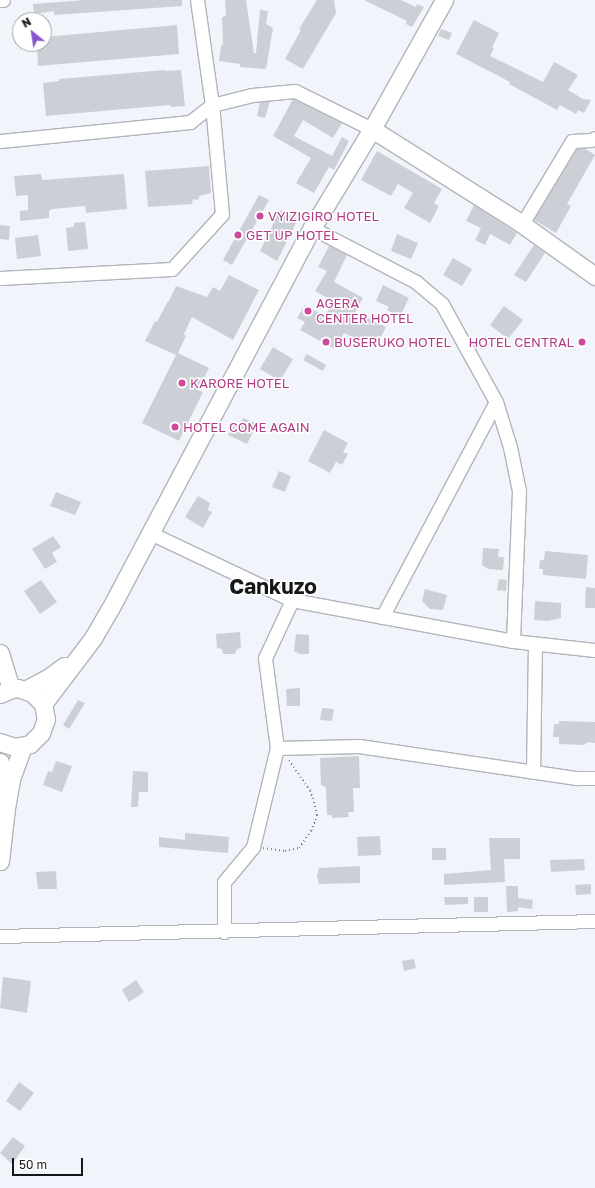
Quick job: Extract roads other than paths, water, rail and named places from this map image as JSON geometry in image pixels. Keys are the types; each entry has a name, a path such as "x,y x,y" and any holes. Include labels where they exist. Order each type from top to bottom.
{"main road":[{"path":"43,704 93,638 312,228 372,129 444,0"},
{"path":"372,129 522,224 595,276"},
{"path":"12,691 60,670 93,638"},
{"path":"0,653 12,691"},
{"path":"0,742 8,746 23,746 36,739 45,726 46,719 43,704 32,693 12,691"},
{"path":"0,861 6,808 12,779 23,746"},
{"path":"0,762 5,788 6,808"}],"street":[{"path":"0,278 172,269 222,214 212,105 197,0"},
{"path":"0,141 190,122 212,105 252,95 295,91 372,129"},
{"path":"522,224 572,142 591,140 595,138"},
{"path":"312,228 416,282 442,304 496,402 510,447 519,491 513,641"},
{"path":"382,617 496,402"},
{"path":"150,533 292,600 513,641 595,650"},
{"path":"224,932 224,882 253,846 277,748 265,658 292,600"},
{"path":"533,772 535,644"},
{"path":"277,748 359,746 577,778 595,778"},
{"path":"0,936 224,932 595,921"}],"place":[{"name":"VYIZIGIRO HOTEL","path":"260,216"},
{"name":"GET UP HOTEL","path":"238,235"},
{"name":"AGERA CENTER HOTEL","path":"308,311"},
{"name":"BUSERUKO HOTEL","path":"326,342"},
{"name":"HOTEL CENTRAL","path":"582,342"},
{"name":"KARORE HOTEL","path":"182,383"},
{"name":"HOTEL COME AGAIN","path":"175,427"}],"district":[{"name":"Cankuzo","path":"273,586"}]}
